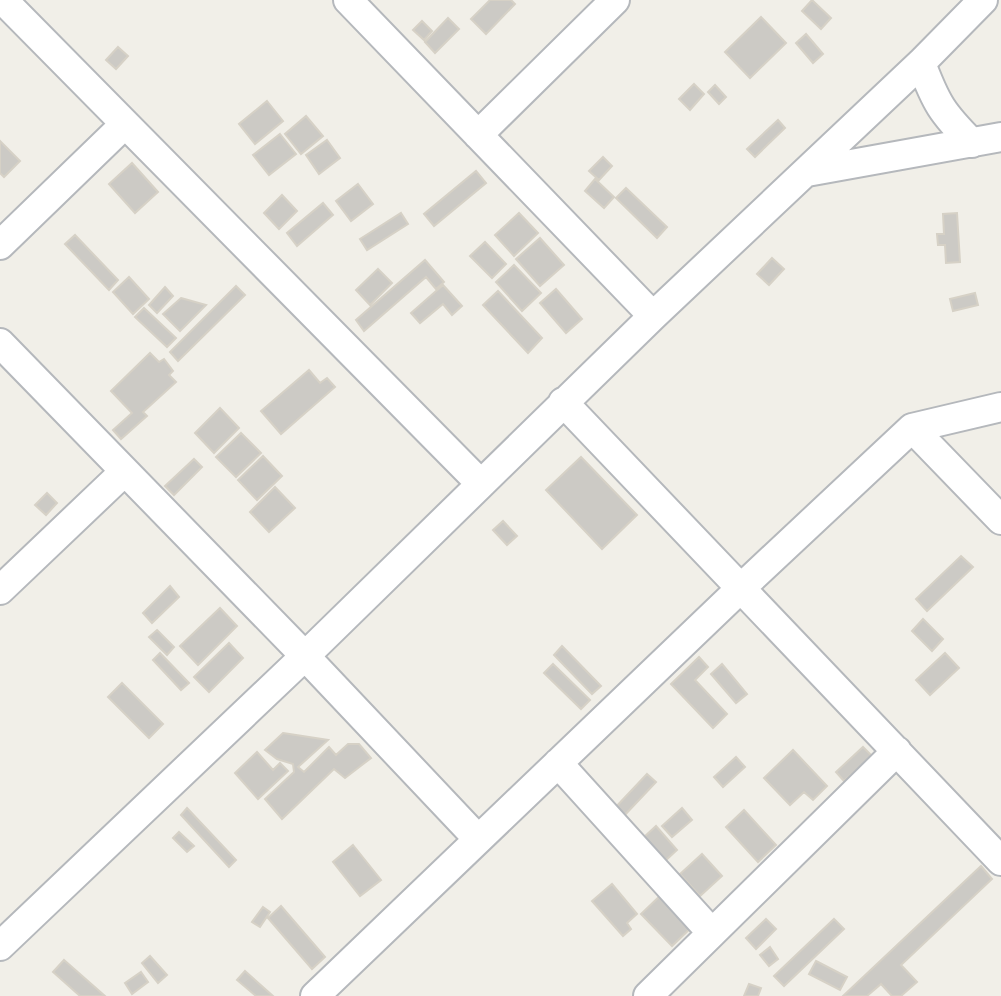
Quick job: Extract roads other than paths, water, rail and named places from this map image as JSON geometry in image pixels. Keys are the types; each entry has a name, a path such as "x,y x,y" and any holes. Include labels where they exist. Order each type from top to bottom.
{"street":[{"path":"3,0 480,483"},
{"path":"348,0 653,316"},
{"path":"478,135 615,0"},
{"path":"0,946 305,656 563,402 921,63 983,0"},
{"path":"921,63 945,117 972,143"},
{"path":"0,245 125,124"},
{"path":"807,172 1001,137"},
{"path":"0,343 305,656 478,839"},
{"path":"563,402 1001,861"},
{"path":"315,996 912,428 1001,407"},
{"path":"912,428 1001,520"},
{"path":"0,590 124,472"},
{"path":"648,996 897,751"},
{"path":"558,763 712,933"}]}
